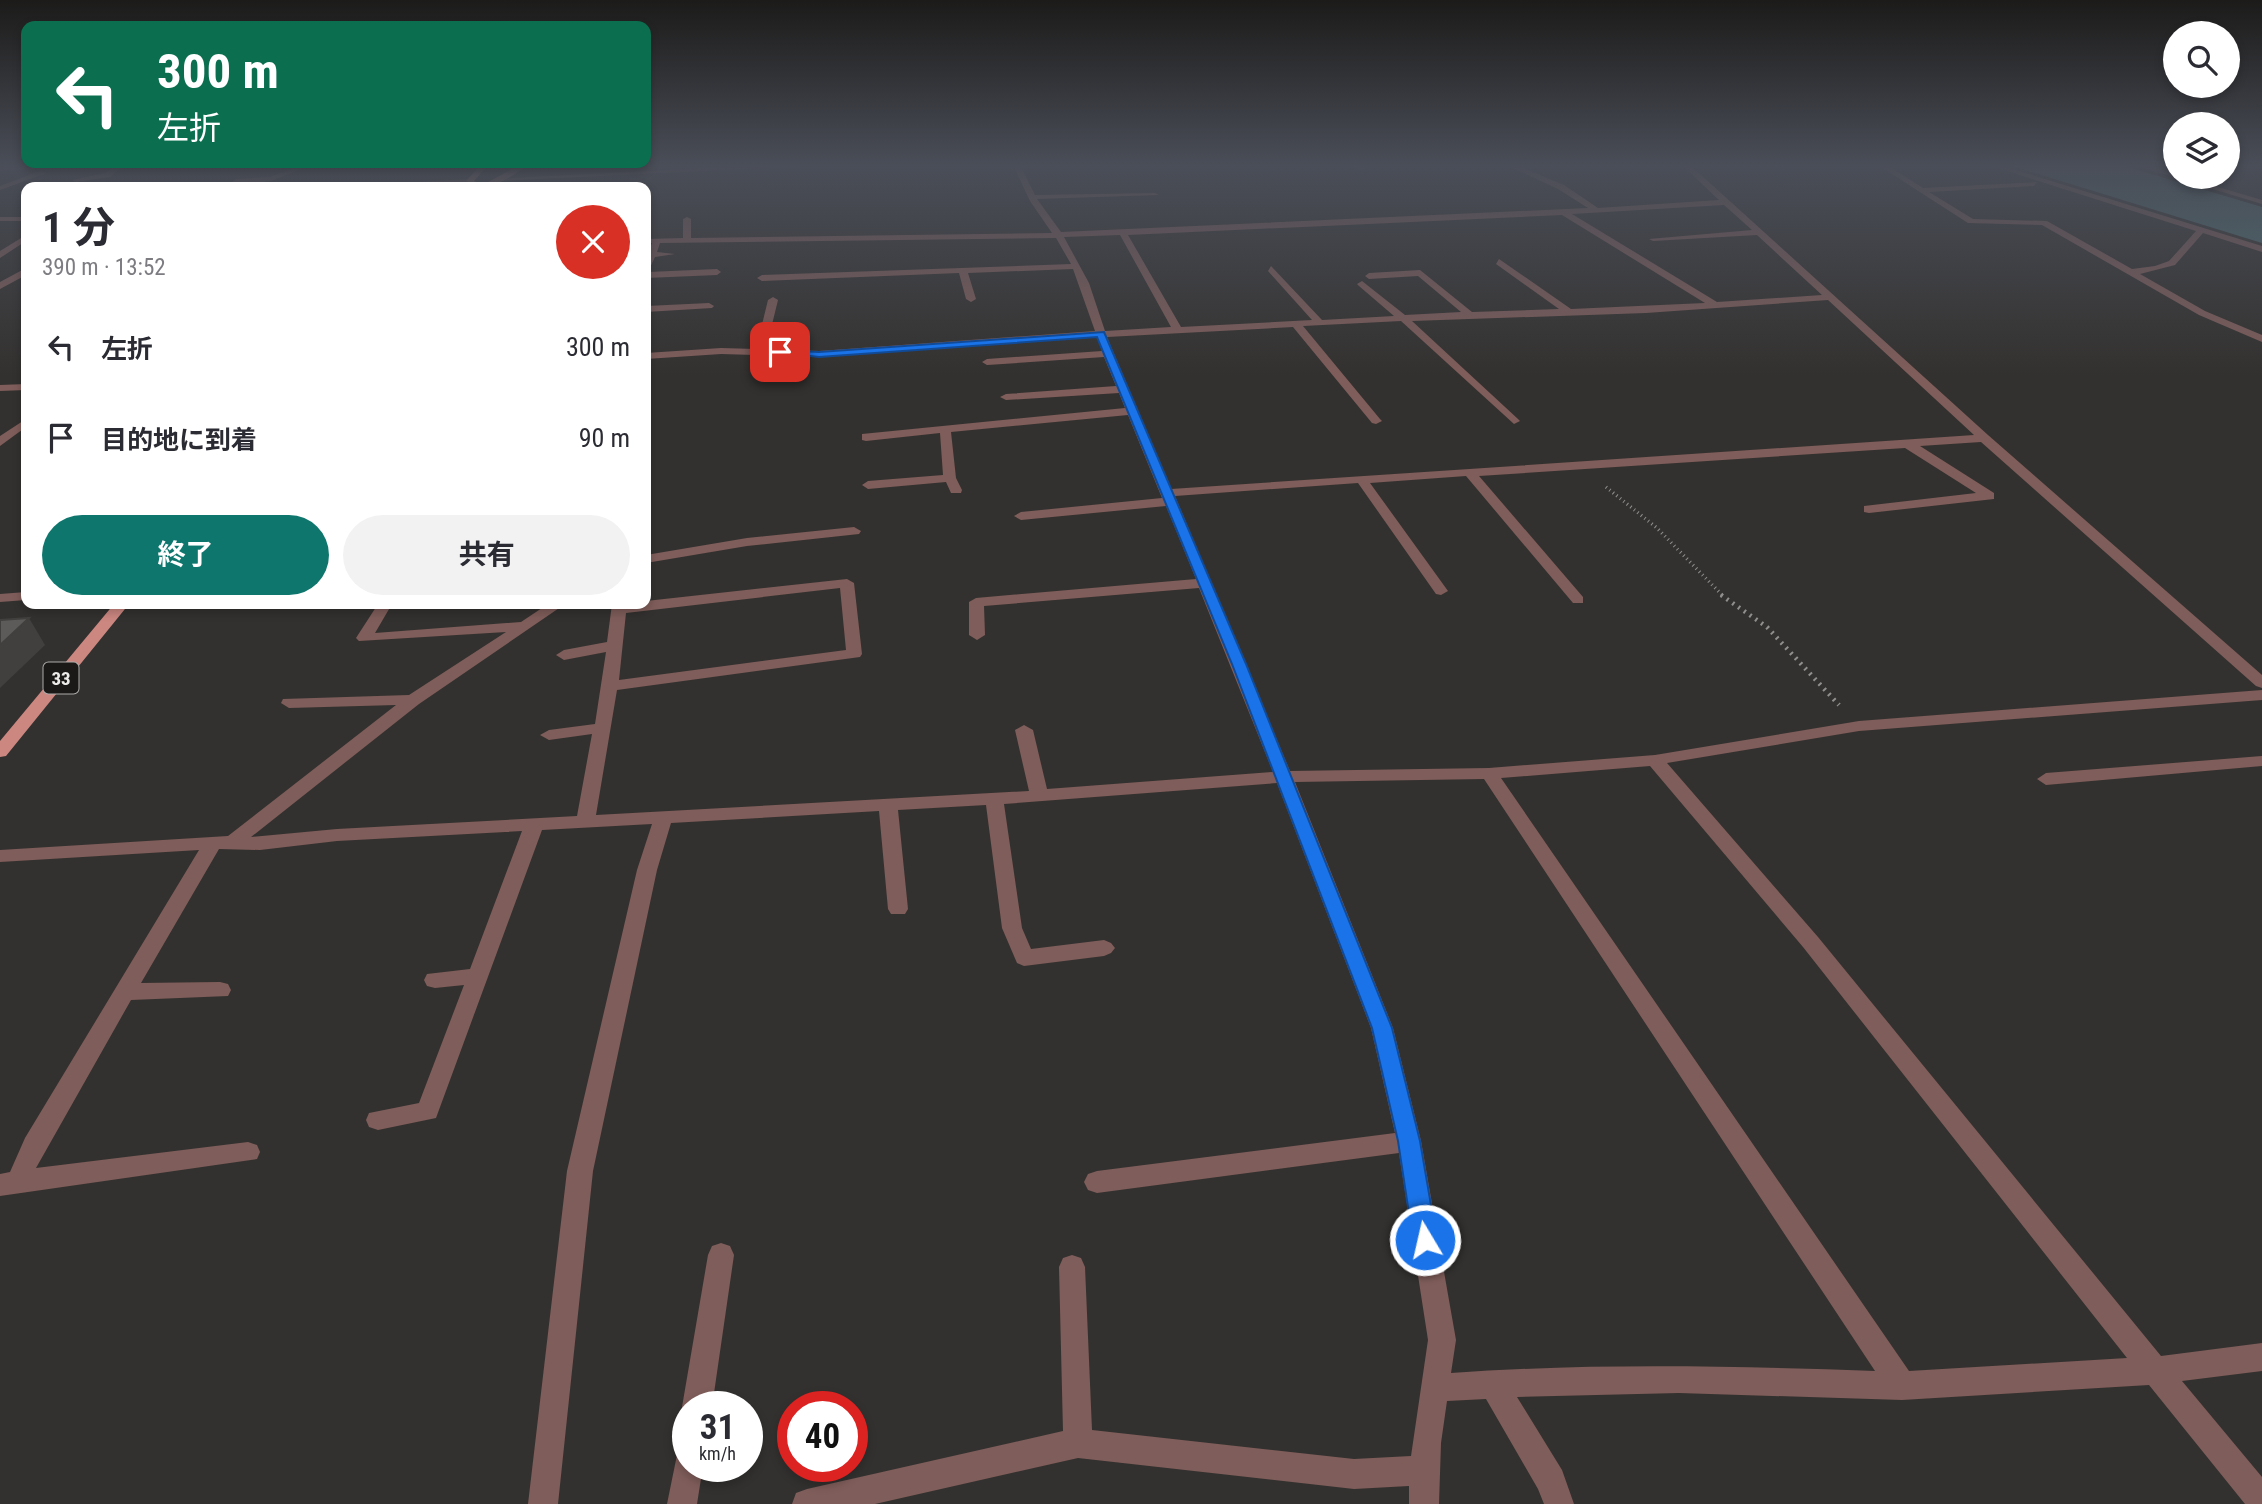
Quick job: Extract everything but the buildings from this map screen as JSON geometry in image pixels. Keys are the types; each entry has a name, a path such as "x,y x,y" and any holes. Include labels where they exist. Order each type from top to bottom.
{"main road":[{"name":"33","path":"0,752 118,609"}],"street":[{"path":"651,241 731,237 748,240 1047,235"},
{"path":"1059,235 1076,266 1108,354 1171,497 1382,1028 1409,1141 1441,1340 1425,1470 1424,1504"},
{"path":"1124,235 1178,331"},
{"path":"1601,235 1715,305"},
{"path":"1653,239 1711,235"},
{"path":"1764,235 1984,438 2262,683"},
{"path":"2065,235 2202,313 2262,339"},
{"path":"2130,272 2150,271 2176,263 2198,235"},
{"path":"2212,235 2262,249"},
{"path":"0,255 21,240"},
{"path":"651,258 657,240"},
{"path":"652,255 671,254"},
{"path":"0,262 13,261"},
{"path":"1499,262 1569,312"},
{"path":"762,278 1076,266"},
{"path":"1271,269 1321,324"},
{"path":"963,270 971,299"},
{"path":"651,273 717,272"},
{"path":"1470,315 1420,273 1366,280 1400,319 1417,330 1514,421"},
{"path":"0,286 21,274"},
{"path":"0,286 21,285"},
{"path":"651,356 760,352 819,354 1100,334 1832,297"},
{"path":"760,352 773,300"},
{"path":"651,309 709,306"},
{"path":"1297,326 1376,421"},
{"path":"987,362 1108,354"},
{"path":"0,388 21,387"},
{"path":"1006,397 1124,389"},
{"path":"866,436 1133,411"},
{"path":"1,441 21,426"},
{"path":"868,485 953,484 945,429"},
{"path":"1021,516 1171,497 1360,478 1583,467 1984,438"},
{"path":"1869,509 1989,496 1908,444"},
{"path":"1470,473 1578,600"},
{"path":"1360,478 1441,592"},
{"path":"651,558 747,542 854,531"},
{"path":"610,687 854,654 847,583 651,603"},
{"path":"977,635 976,602 1204,583"},
{"path":"0,598 21,596"},
{"path":"382,609 364,639 523,626"},
{"path":"9,1183 124,992 222,844 414,700 550,609"},
{"path":"585,821 610,687 619,609"},
{"path":"564,654 613,646"},
{"path":"0,856 260,844 337,835 994,799 1039,793 1283,777 1489,773 1655,760 1859,726 2262,695"},
{"path":"289,703 414,700"},
{"path":"549,735 603,728"},
{"path":"1024,730 1039,793"},
{"path":"1655,760 1749,864 2153,1371 2262,1501"},
{"path":"2046,779 2262,761"},
{"path":"1489,773 1902,1386"},
{"path":"994,799 1012,928 1024,958 1104,948"},
{"path":"888,804 898,909"},
{"path":"542,1504 580,1171 647,870 663,817"},
{"path":"378,1120 428,1111 534,824"},
{"path":"435,980 478,976"},
{"path":"124,992 220,990"},
{"path":"1097,1182 1409,1141"},
{"path":"9,1183 248,1152"},
{"path":"700,1391 721,1255"},
{"path":"1072,1267 1078,1443"},
{"path":"1434,1388 1679,1379 1902,1386 2153,1371 2262,1357"},
{"path":"1493,1384 1550,1481 1559,1504"},
{"path":"807,1504 1078,1443 1354,1474 1425,1470"},
{"path":"682,1504 685,1482"}],"path":[{"path":"1583,467 1657,528 1719,594 1767,627 1859,726"}],"water":[{"path":"2237,235 2262,235 2262,243"}],"route":[{"path":"780,352 819,354 1100,334 1239,664 1382,1028 1409,1141 1425,1240"}]}
